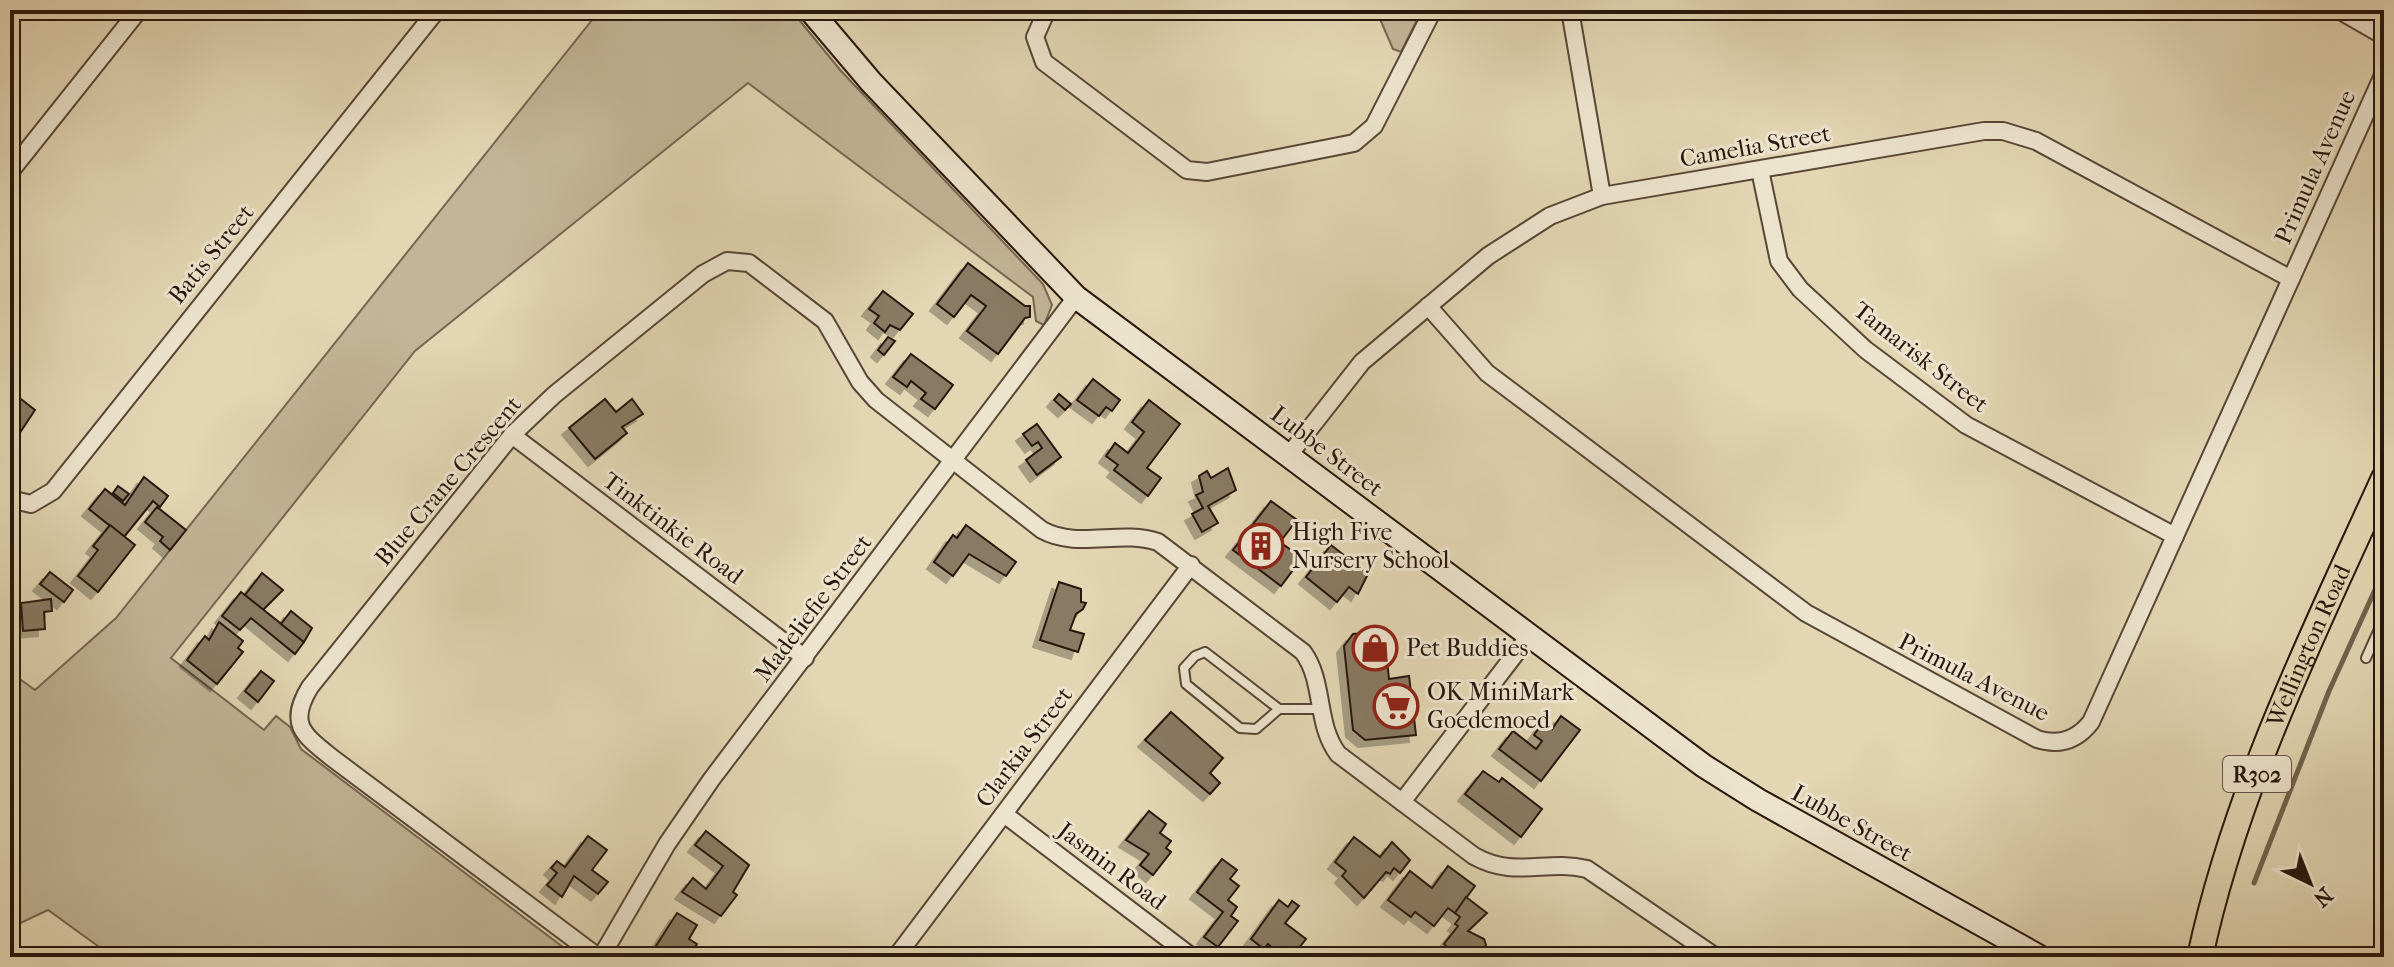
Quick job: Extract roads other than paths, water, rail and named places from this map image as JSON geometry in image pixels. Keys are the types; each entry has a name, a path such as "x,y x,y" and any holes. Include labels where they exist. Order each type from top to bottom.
{"main road":[{"name":"Lubbe Street","path":"810,10 871,82 1076,297 1731,783 2040,957"},
{"name":"Wellington Road","path":"2200,957 2212,901 2260,765 2384,478"}],"street":[{"path":"10,172 139,10"},
{"name":"Batis Street","path":"10,499 31,504 53,491 437,10"},
{"path":"1047,10 1035,37 1044,62 1178,166 1207,172 1354,143 1366,136 1433,10"},
{"path":"1570,10 1602,196"},
{"path":"2339,10 2384,36"},
{"name":"Primula Avenue","path":"1428,306 1487,373 1806,613 2037,739 2055,742 2072,739 2091,722 2384,73"},
{"name":"Camelia Street","path":"1289,455 1362,362 1488,256 1550,216 1602,196 1984,131 2012,133 2036,141 2291,279"},
{"name":"Tamarisk Street","path":"1760,170 1774,248 1783,269 1866,350 1966,425 2175,536"},
{"name":"Blue Crane Crescent","path":"600,957 308,738 298,719 298,710 310,687 512,435 554,395 703,274 727,261 749,263 817,313 868,392 955,460"},
{"name":"Madeliefie Street","path":"600,957 667,844 702,793 1076,297"},
{"name":"Tinktinkie Road","path":"512,435 805,658"},
{"path":"955,460 985,488 1054,537 1067,540 1147,539 1169,549 1191,565 1303,652 1315,675 1327,735 1338,754 1474,856 1499,868 1562,865 1587,869 1716,957"},
{"name":"Clarkia Street","path":"896,957 1191,565"},
{"path":"1402,802 1529,636"},
{"name":"Jasmin Road","path":"1004,814 1192,957"}],"lane":[{"path":"2366,658 2384,618"},
{"path":"1279,709 1256,729 1240,728 1186,684 1184,668 1201,653 1211,654 1279,709 1321,709"}],"waterway":[{"path":"2254,883 2329,691 2384,570"}],"place":[{"name":"High Five Nursery School","path":"1261,546"},
{"name":"Pet Buddies","path":"1375,648"},
{"name":"OK MiniMark Goedemoed","path":"1396,706"}]}
